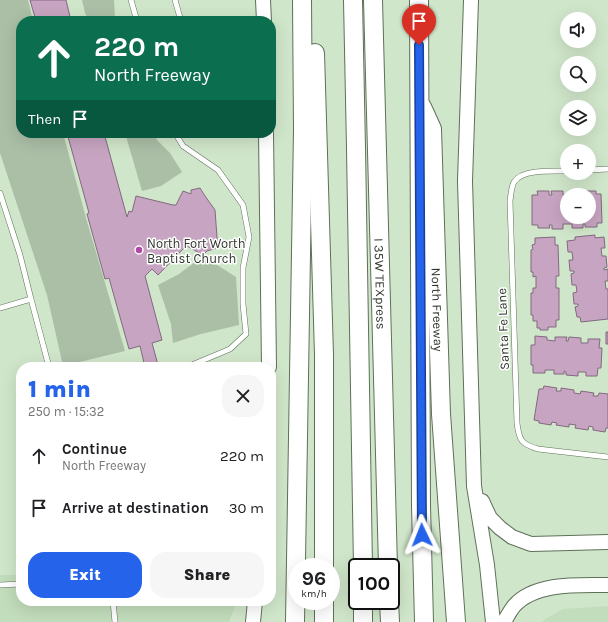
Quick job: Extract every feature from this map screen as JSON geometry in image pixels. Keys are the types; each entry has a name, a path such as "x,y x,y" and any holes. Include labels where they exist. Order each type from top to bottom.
{"highway":[{"path":"295,622 303,130 302,0"},
{"path":"313,0 324,355 324,558"},
{"name":"I 35W TEXpress","path":"352,0 363,558"},
{"name":"I 35W TEXpress","path":"373,0 388,558"},
{"name":"North Freeway","path":"419,0 418,99 432,129 441,414 456,622"},
{"path":"418,99 421,498 424,622"},
{"path":"324,610 324,622"},
{"path":"363,610 363,622"},
{"path":"389,610 390,622"}],"main road":[{"path":"264,0 264,16"},
{"path":"471,0 465,181 474,486 487,565 492,622"},
{"path":"266,138 269,362"},
{"path":"474,486 490,518 512,538 532,544 608,542"},
{"path":"504,622 514,606 526,597 544,589 565,586 608,585"},
{"path":"253,622 255,606"}],"lane":[{"path":"130,0 135,16"},
{"path":"174,0 179,16"},
{"path":"178,138 183,146 218,170 243,205 249,237 243,268 243,304 246,334 230,349 199,362"},
{"path":"596,170 608,169"},
{"name":"Santa Fe Lane","path":"560,171 527,173 520,176 514,182 511,190 510,216 516,415 518,435 522,442 538,449 608,456"},
{"path":"0,193 20,255 48,362"},
{"path":"0,308 31,300"},
{"path":"0,585 16,584"},
{"path":"113,606 115,622"}],"shaded area":[{"path":"0,0 28,0 32,16 16,16 16,138 64,138 125,351 80,362 62,362 47,295 0,153"},
{"path":"82,0 114,0 115,16 86,16"},
{"path":"126,138 156,138 170,153 182,172 161,186 142,191"},
{"path":"203,256 236,277 239,325 201,334 173,343 171,324 158,285 179,274"},
{"path":"0,575 16,575 16,606 235,606 229,622 0,622"},
{"path":"608,606 608,622 542,622 563,609"}],"building":[{"path":"30,0 66,0 70,16 35,16"},
{"name":"North Fort Worth Baptist Church","path":"68,138 105,138 127,217 129,211 132,212 136,196 176,205 183,191 191,194 191,190 200,188 215,210 217,248 207,251 203,255 187,246 158,275 152,269 145,276 162,340 152,343 157,362 144,362 140,346 129,349 109,278 105,279 87,214 89,213"},
{"path":"537,191 549,191 549,195 552,195 551,191 560,191 560,224 563,224 563,229 552,229 552,225 549,225 550,228 538,228 538,225 532,225 532,195 538,195"},
{"path":"596,194 601,194 602,223 597,223 597,227 585,227 585,224 596,224"},
{"path":"572,224 583,224 583,228 572,228"},
{"path":"595,235 595,238 604,237 605,248 601,248 602,256 606,256 607,267 604,268 604,270 608,269 608,281 605,281 606,289 608,289 608,319 581,322 580,317 577,317 575,307 578,306 578,304 574,304 573,293 577,292 576,285 572,285 571,274 574,273 574,271 570,271 569,260 573,260 572,252 568,252 567,241 575,240 575,237"},
{"path":"555,237 555,245 558,245 559,276 556,276 556,288 559,288 559,320 556,320 556,327 548,327 548,330 540,330 540,328 537,328 537,321 533,321 533,315 531,315 531,293 533,293 533,288 536,288 536,276 533,277 533,272 531,272 531,250 533,249 532,245 535,244 535,238"},
{"path":"606,332 608,332 608,344 606,344"},
{"path":"535,336 547,337 547,340 555,341 555,337 567,337 566,341 568,341 569,337 581,338 581,343 588,343 588,339 600,339 599,348 602,348 601,368 598,368 597,376 586,376 586,372 578,372 578,376 566,375 566,372 564,371 564,374 554,374 554,370 545,370 545,373 533,373 533,365 531,365 531,345 535,345"},
{"path":"544,386 557,388 556,391 561,391 561,388 574,390 574,393 580,394 581,391 594,393 593,396 598,396 599,393 608,394 608,428 606,428 605,432 593,430 593,427 589,426 588,430 575,428 576,425 569,424 569,427 556,425 557,423 552,422 551,425 539,423 539,421 534,420 539,389 543,389"}],"place":[{"name":"North Fort Worth Baptist Church","path":"139,250"}],"route":[{"path":"419,45 420,459 422,535"}]}
